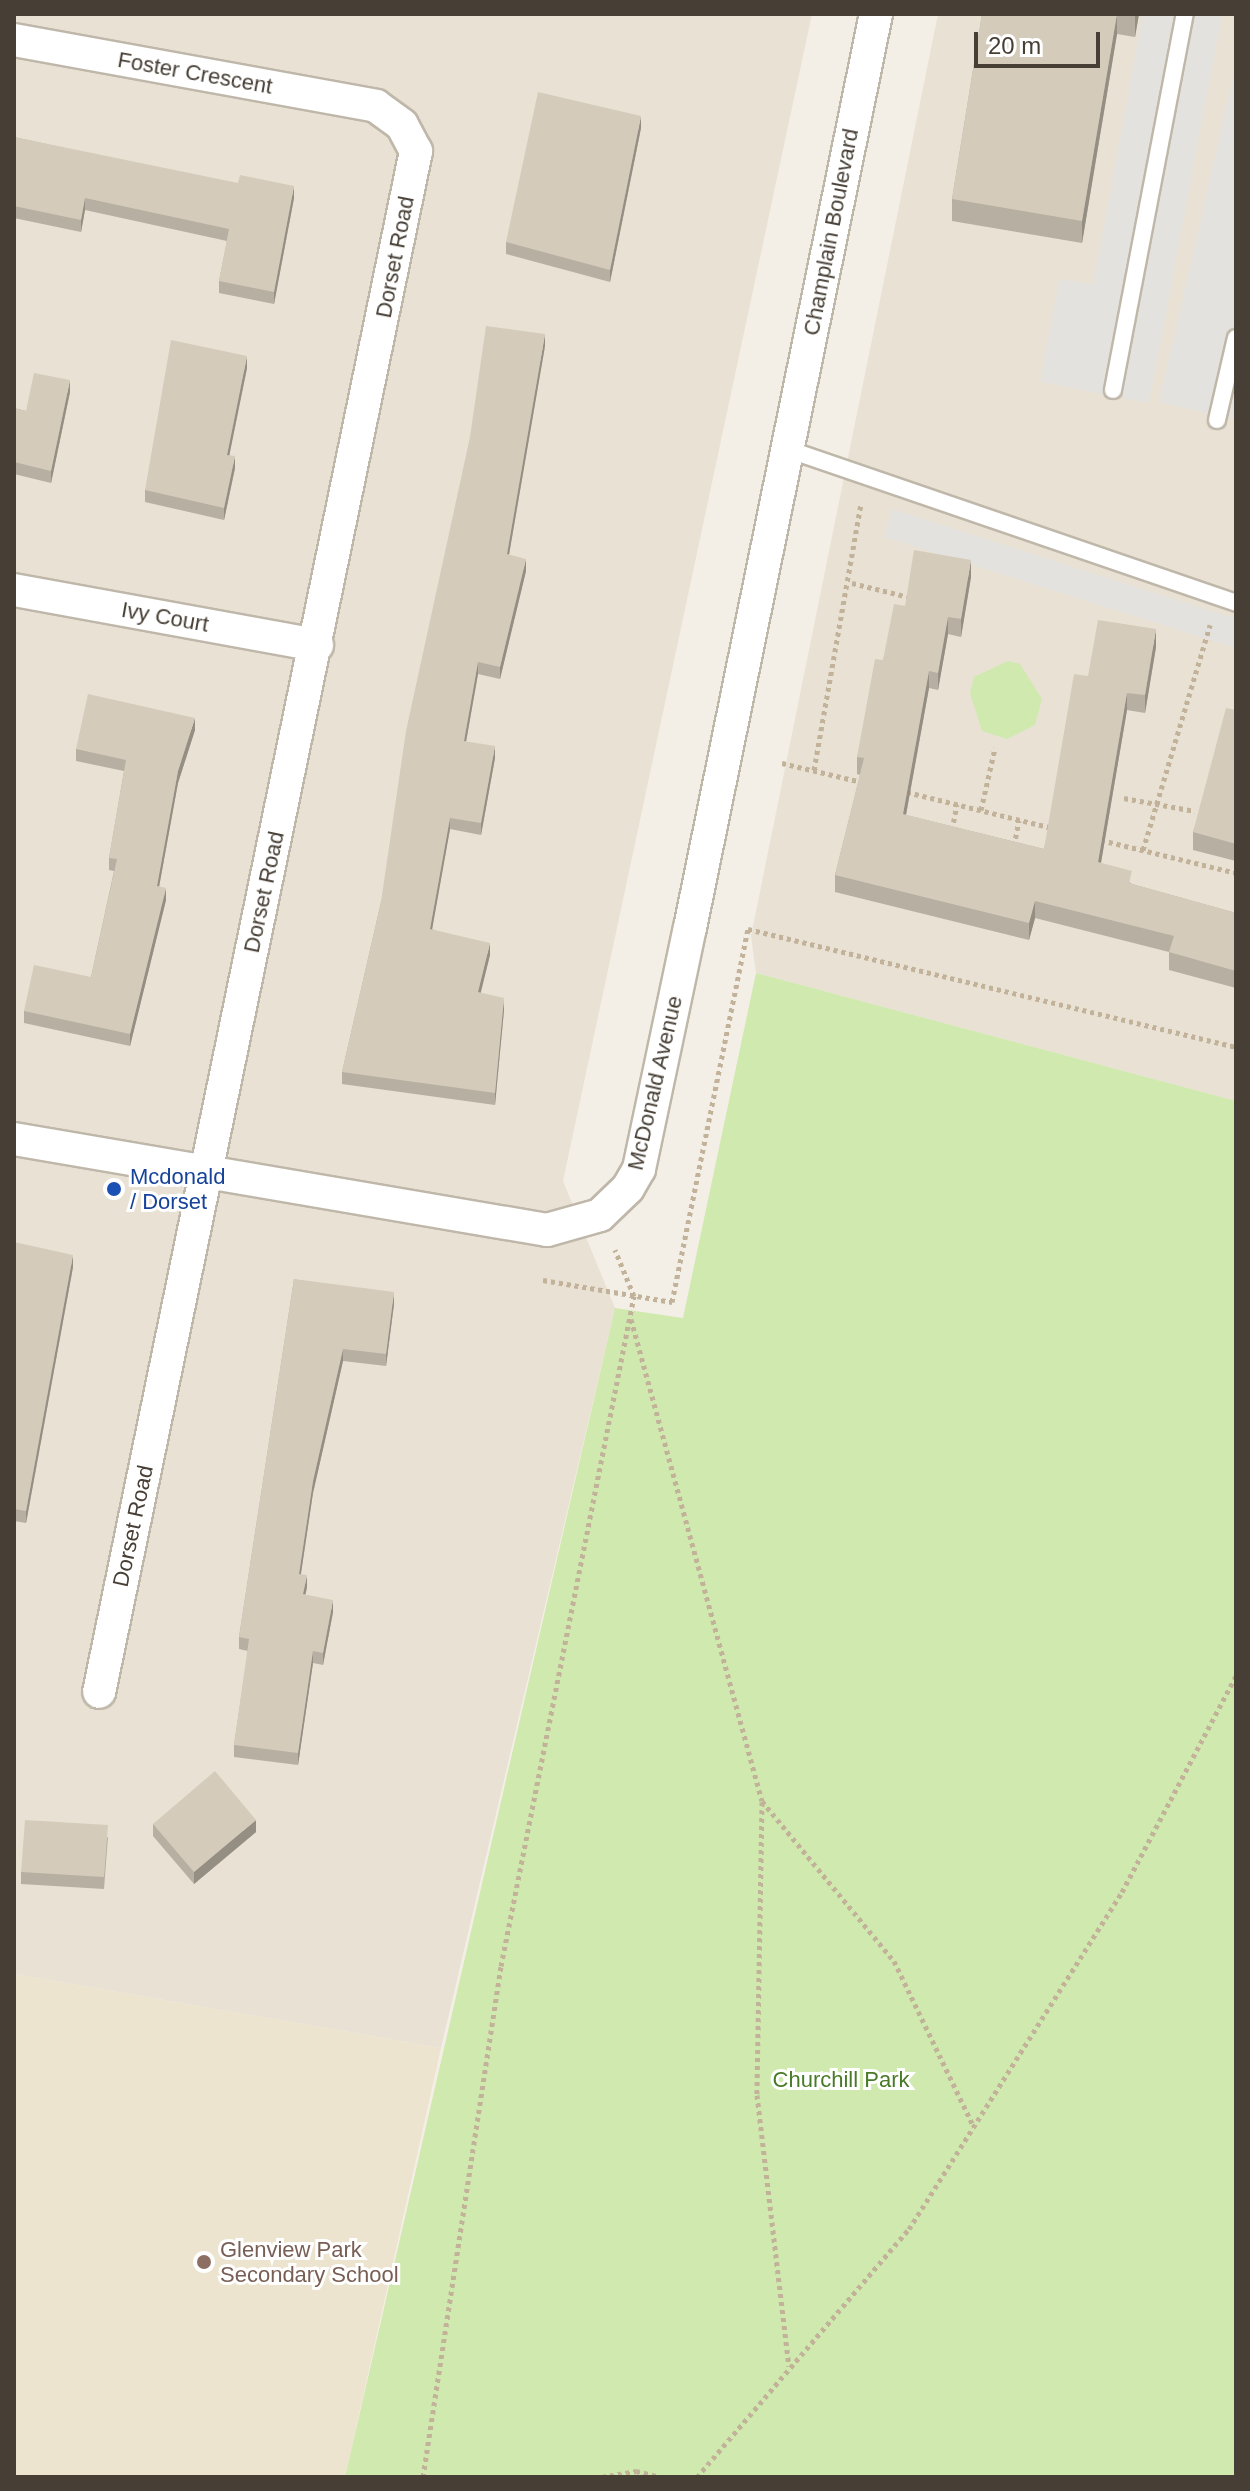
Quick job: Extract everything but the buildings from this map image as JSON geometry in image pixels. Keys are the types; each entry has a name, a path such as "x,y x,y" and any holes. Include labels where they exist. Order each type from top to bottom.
{"street":[{"name":"Champlain Boulevard","path":"787,449 876,14"},
{"name":"Foster Crescent","path":"14,40 376,106"},
{"name":"Dorset Road","path":"99,1692 317,645 416,151 408,132 376,106"},
{"name":"McDonald Avenue","path":"14,1139 547,1230 600,1215 628,1188 642,1157 787,449"},
{"name":"Ivy Court","path":"14,590 317,645"}],"lane":[{"path":"1113,390 1185,14"},
{"path":"1217,420 1236,338"},
{"path":"787,449 865,470 1236,603"}],"path":[{"path":"814,770 852,583 865,470"},
{"path":"852,583 909,597"},
{"path":"1143,850 1218,597"},
{"path":"981,810 995,748"},
{"path":"782,763 871,784"},
{"path":"900,791 1059,829"},
{"path":"1124,798 1156,807 1195,811"},
{"path":"951,834 957,804"},
{"path":"1014,851 1019,820"},
{"path":"1085,836 1236,873"},
{"path":"543,1280 672,1302 748,929 1236,1047"},
{"path":"423,2477 501,1966 634,1296 615,1250"},
{"path":"630,1314 762,1801 757,2095 789,2367"},
{"path":"697,2477 909,2229 1122,1892 1236,1676"},
{"path":"762,1801 894,1961 974,2127"},
{"path":"602,2477 636,2471 660,2477"}],"shaded area":[{"path":"14,14 812,14 563,1181 615,1308 441,2048 14,1974"},
{"path":"938,14 1236,14 1236,1101 756,973 751,936"},
{"path":"1143,14 1222,14 1149,403 1040,382 1059,279 1093,284"},
{"path":"1236,64 1236,420 1159,402"},
{"path":"892,509 1236,619 1236,648 884,537"},
{"name":"Glenview Park Secondary School","path":"14,1974 441,2048 345,2477 14,2477"}],"green space":[{"path":"1008,661 1020,664 1042,699 1035,725 1007,739 982,731 970,693 974,677"},
{"name":"Churchill Park","path":"756,973 1236,1101 1236,2477 345,2477 615,1308 683,1318"}],"place":[{"name":"Mcdonald / Dorset","path":"114,1189"},
{"name":"Glenview Park Secondary School","path":"204,2262"}]}
